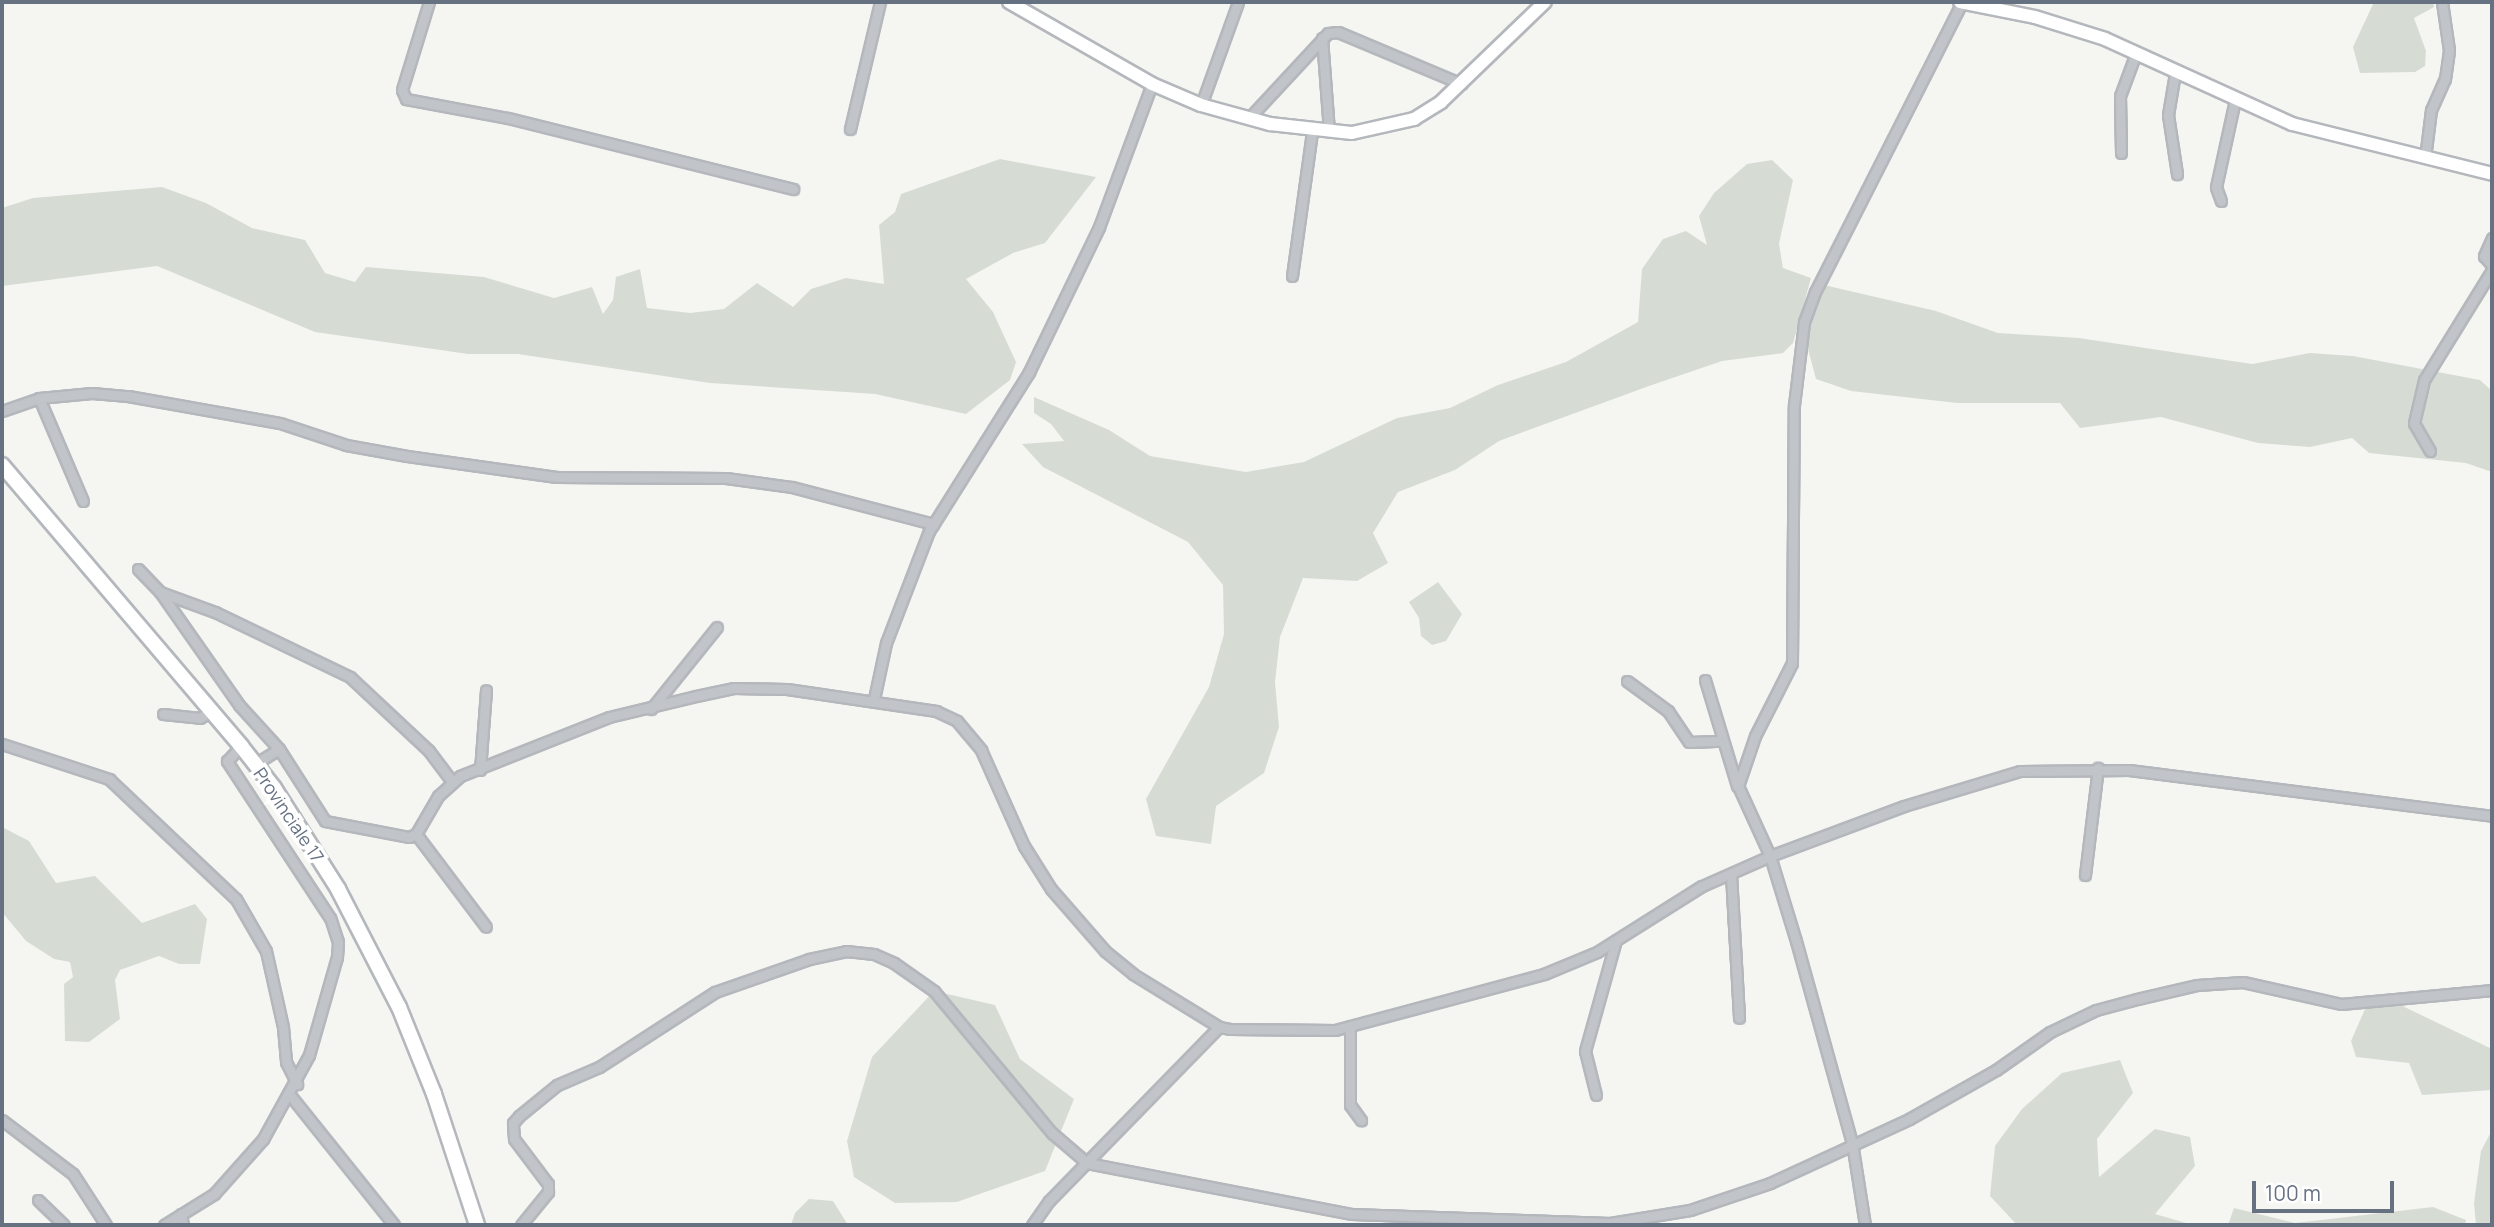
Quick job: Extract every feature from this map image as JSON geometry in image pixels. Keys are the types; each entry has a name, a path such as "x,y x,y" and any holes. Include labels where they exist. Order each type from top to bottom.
{"main road":[{"name":"Provinciale 17","path":"2,465 212,710 255,764 306,839 399,1007 434,1094 477,1225"}],"street":[{"path":"429,2 402,90 406,99 508,118 793,190"},
{"path":"850,129 880,2"},
{"path":"1009,2 1152,85 1201,105 1312,131 1380,131 1415,119 1462,84 1545,2"},
{"path":"1201,105 1238,2"},
{"path":"1738,786 1755,736 1792,663 1794,405 1804,322 1961,2 2072,27 2292,124 2492,174"},
{"path":"2425,158 2431,110 2445,79 2449,50 2442,2"},
{"path":"1249,118 1322,38 1338,32 1462,84"},
{"path":"1322,38 1329,131"},
{"path":"2120,153 2120,96 2136,53"},
{"path":"2175,73 2168,115 2177,174"},
{"path":"874,699 886,643 933,524 1029,372 1099,227 1152,85"},
{"path":"2221,201 2216,187 2235,100"},
{"path":"1293,276 1312,131"},
{"path":"2430,451 2414,423 2424,380 2492,268 2484,256 2492,238"},
{"path":"2,411 39,398 92,393 181,403 280,423 346,445 557,477 726,478 792,487 933,524"},
{"path":"39,398 83,501"},
{"path":"138,569 160,592 239,705 279,749 325,821 400,837 416,834 438,796 452,782 564,733 734,688 874,699 936,711 957,721 981,750 1024,846 1051,889 1120,966 1219,1027 1350,1026 1544,974 1616,940 1671,903 1770,856 1994,777 2029,770 2098,768 2492,816"},
{"path":"160,592 215,612 350,677 429,751 452,782"},
{"path":"651,709 717,627"},
{"path":"1705,680 1738,786 1770,856 1852,1143 1865,1225"},
{"path":"1627,681 1668,711 1689,742 1722,741"},
{"path":"480,770 486,690"},
{"path":"163,714 200,718 212,710"},
{"path":"2,744 109,779 236,900 266,951 283,1027 286,1062 297,1084"},
{"path":"163,1225 230,1180 297,1084 320,1020 338,942 330,918 227,761 241,746"},
{"path":"255,764 279,749"},
{"path":"2085,875 2098,768"},
{"path":"416,834 486,927"},
{"path":"290,855 306,839"},
{"path":"1731,874 1739,1018"},
{"path":"1596,1095 1585,1051 1616,940"},
{"path":"522,1225 548,1192 548,1184 514,1139 513,1123 519,1116 557,1084 599,1067 715,992 809,959 846,951 874,954 925,983 959,1017 1052,1133 1087,1163 1175,1177 1352,1214 1610,1223 1734,1198 1909,1119 1996,1070 2050,1032 2096,1010 2137,999 2197,985 2243,982 2341,1004 2492,990"},
{"path":"1350,1026 1350,1105 1361,1120"},
{"path":"1032,1225 1049,1201 1219,1027"},
{"path":"290,1095 394,1225"},
{"path":"2,1120 73,1174 106,1225"},
{"path":"38,1200 64,1225"},
{"path":"181,1214 183,1225"}],"shaded area":[{"path":"2374,2 2433,2 2434,7 2414,18 2426,51 2425,66 2415,72 2360,73 2353,47"},
{"path":"1000,159 1096,177 1045,243 1013,253 966,279 993,312 1016,362 1010,380 966,414 875,394 710,383 518,354 468,354 315,332 157,266 2,286 2,208 33,198 162,187 206,203 252,228 305,240 325,273 355,282 366,267 484,277 554,298 592,287 603,314 613,300 616,277 640,269 647,308 690,313 724,309 757,283 793,307 811,289 846,278 884,284 879,225 895,212 901,194"},
{"path":"1772,160 1793,180 1779,244 1783,268 1811,278 1793,343 1783,353 1722,361 1499,441 1455,470 1398,492 1373,533 1388,563 1357,581 1303,578 1280,637 1275,682 1279,727 1264,773 1216,806 1211,844 1156,836 1146,799 1209,687 1224,634 1223,585 1188,542 1043,467 1022,444 1064,441 1051,424 1034,413 1034,397 1109,430 1150,456 1246,472 1304,462 1397,418 1450,408 1498,385 1566,362 1638,322 1642,269 1663,239 1686,231 1707,245 1699,216 1714,193 1747,164"},
{"path":"1824,285 1936,311 1998,333 2079,338 2252,364 2310,353 2353,356 2480,380 2492,391 2492,472 2466,463 2369,453 2352,438 2310,447 2258,443 2161,417 2080,428 2060,403 1957,403 1851,391 1816,379 1808,349 1811,317"},
{"path":"1438,582 1462,614 1446,641 1432,645 1421,636 1419,618 1409,602"},
{"path":"2,827 29,841 56,883 95,876 142,923 195,904 207,919 200,964 179,964 159,956 120,970 115,980 120,1019 89,1042 65,1041 64,984 73,977 70,962 54,959 26,941 2,912"},
{"path":"934,991 995,1005 1020,1059 1074,1099 1045,1171 957,1202 895,1203 854,1177 847,1141 872,1057"},
{"path":"2390,1000 2492,1049 2492,1090 2422,1095 2409,1063 2356,1057 2351,1041 2365,1009"},
{"path":"2120,1060 2133,1093 2097,1139 2099,1177 2155,1129 2190,1137 2195,1166 2155,1214 2193,1225 2017,1225 1990,1196 1995,1146 2022,1109 2062,1073"},
{"path":"2492,1130 2492,1225 2476,1225 2474,1203 2481,1151"},
{"path":"809,1199 833,1201 848,1225 791,1225 795,1213"},
{"path":"2433,1207 2466,1220 2465,1225 2228,1225 2234,1208 2295,1223"}]}
